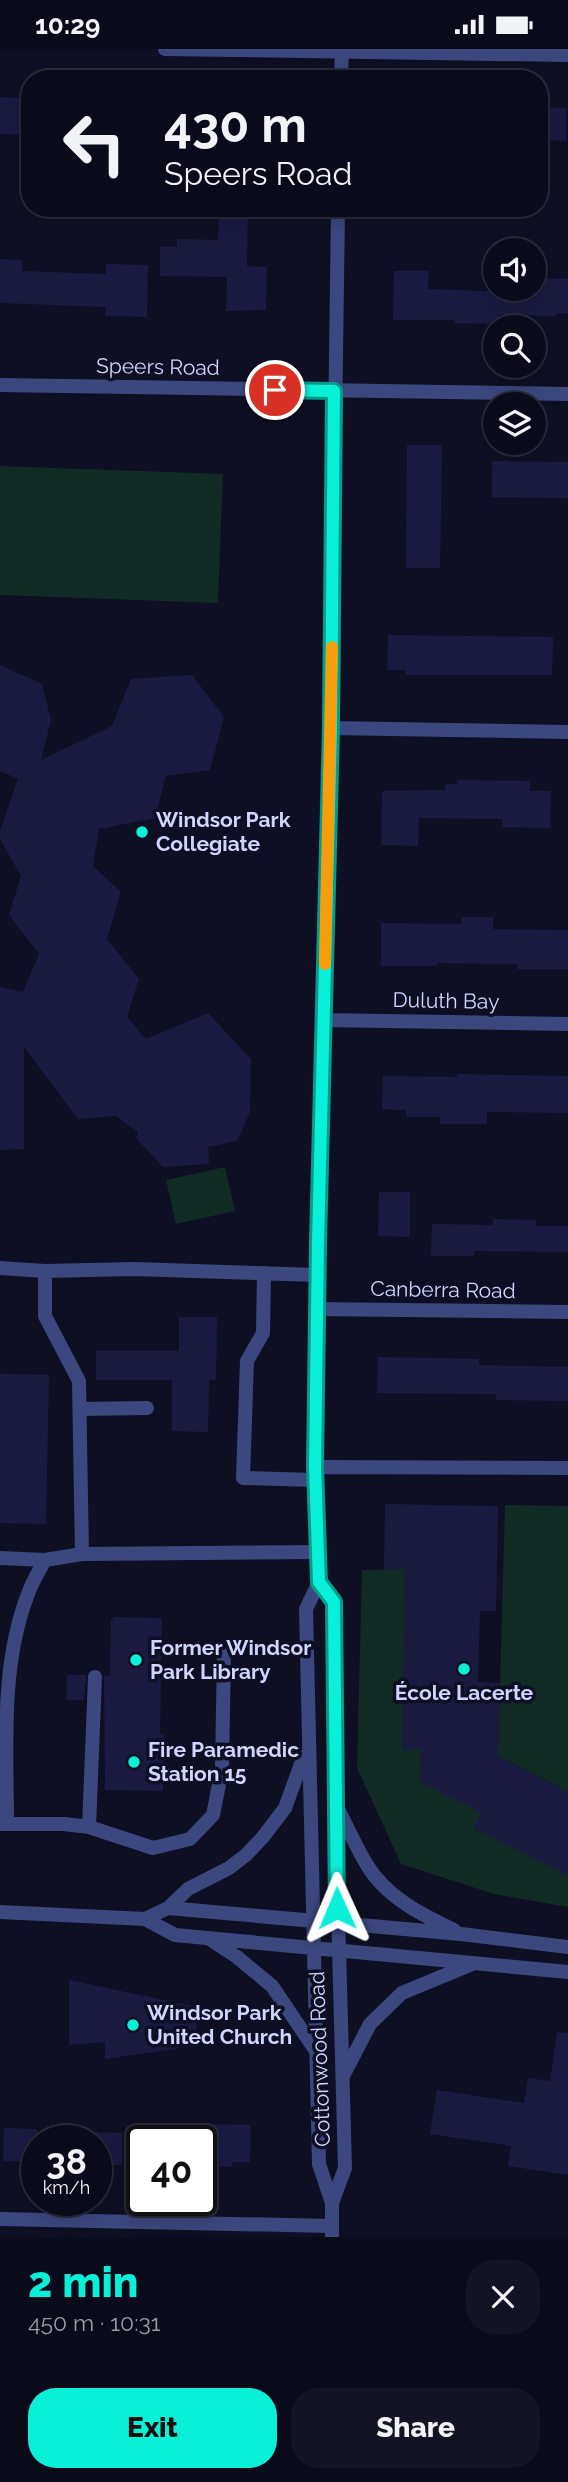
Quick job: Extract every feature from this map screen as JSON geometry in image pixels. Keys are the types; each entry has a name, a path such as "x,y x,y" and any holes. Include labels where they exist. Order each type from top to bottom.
{"street":[{"path":"165,49 568,55"},
{"path":"341,70 342,50"},
{"name":"Cottonwood Road","path":"332,2231 332,2203 319,2164 306,1609 319,1582 315,1473 317,1275 331,728 338,217"},
{"name":"Speers Road","path":"0,385 568,394"},
{"path":"331,728 568,732"},
{"name":"Duluth Bay","path":"323,1020 568,1024"},
{"path":"0,1268 317,1275"},
{"path":"45,1271 44,1316 79,1381 82,1554"},
{"path":"264,1273 263,1333 247,1361 243,1478 315,1473 568,1468"},
{"name":"Canberra Road","path":"317,1309 568,1312"},
{"path":"80,1409 147,1408"},
{"path":"0,1558 45,1560 82,1554 319,1552"},
{"path":"45,1560 28,1593 18,1625 9,1674 3,1824 89,1828 153,1848 190,1839 213,1815 222,1769 224,1652"},
{"name":"Cottonwood Road","path":"319,1582 334,1602 335,1803 345,2168 332,2203"},
{"path":"89,1828 95,1677"},
{"path":"145,1919 167,1908 188,1889 246,1856 285,1808 308,1745"},
{"path":"335,1803 368,1867 386,1889 421,1914 461,1934"},
{"path":"167,1908 461,1934 568,1947"},
{"path":"0,1912 145,1919 175,1935 568,1972"},
{"path":"208,1938 237,1957 272,1986 317,2052"},
{"path":"342,2077 370,2024 402,1993 475,1963"},
{"path":"0,2219 332,2231"}],"green space":[{"path":"0,466 223,474 218,603 0,595"},
{"path":"225,1167 235,1211 176,1224 166,1180"},
{"path":"505,1505 568,1506 568,1792 498,1756"},
{"path":"405,1569 421,1749 482,1813 474,1828 568,1875 568,1907 494,1894 401,1864 357,1768 362,1570"}],"building":[{"path":"0,97 21,98 21,135 0,134"},
{"path":"548,108 566,108 566,141 548,140"},
{"path":"219,217 248,217 247,266 267,267 266,310 226,311 227,277 160,276 160,247 177,247 177,239 218,240"},
{"path":"0,259 22,260 22,271 106,274 106,264 148,265 147,317 105,316 106,307 0,303"},
{"path":"394,271 429,271 428,289 483,291 483,301 546,301 546,278 568,279 568,313 556,313 556,316 483,315 483,324 454,323 455,320 393,320"},
{"path":"407,445 442,445 440,568 406,568"},
{"path":"492,461 568,462 568,498 492,497"},
{"path":"388,635 553,637 552,675 405,675 405,670 387,670"},
{"path":"0,665 42,684 51,720 41,760 112,726 131,679 192,675 224,717 210,770 166,776 155,818 99,829 93,866 121,892 107,939 139,979 127,1017 146,1039 208,1013 251,1059 250,1112 237,1141 208,1147 209,1164 163,1167 136,1138 138,1132 116,1116 78,1119 24,1047 24,1149 0,1150 0,987 23,992 39,954 9,915 21,876 0,839 0,831 18,779 0,771"},
{"path":"458,780 530,781 530,791 551,791 550,828 502,827 502,819 419,818 418,846 381,845 382,791 445,790 445,784 458,784"},
{"path":"461,917 493,917 493,929 568,930 568,969 517,969 517,964 437,963 437,966 381,966 381,923 461,924"},
{"path":"457,1074 568,1076 568,1113 487,1112 487,1124 440,1124 440,1117 406,1117 406,1110 382,1109 383,1076 457,1077"},
{"path":"379,1192 410,1192 410,1237 378,1236"},
{"path":"493,1219 536,1220 536,1226 568,1226 568,1252 475,1251 474,1256 431,1256 432,1224 493,1225"},
{"path":"179,1317 217,1317 216,1380 209,1380 208,1432 172,1431 172,1380 96,1380 96,1351 179,1351"},
{"path":"378,1357 479,1359 479,1365 568,1367 568,1401 496,1400 496,1394 377,1393"},
{"path":"0,1374 49,1375 46,1524 0,1523"},
{"path":"385,1504 498,1506 496,1611 480,1611 478,1682 500,1683 498,1756 568,1792 568,1875 474,1828 482,1813 420,1782 421,1749 402,1749 405,1569 384,1569"},
{"path":"113,1617 162,1620 160,1734 164,1734 163,1791 105,1790 104,1675 110,1676"},
{"path":"67,1675 86,1675 84,1700 66,1700"},
{"name":"Windsor Park United Church","path":"69,1980 197,2007 196,2046 105,2059 105,2042 69,2045"},
{"path":"557,2032 568,2033 568,2175 508,2166 511,2146 430,2134 437,2090 524,2103 528,2078 550,2081"},
{"path":"202,2124 251,2125 250,2162 232,2162 232,2167 217,2166 217,2125"},
{"path":"4,2128 21,2129 21,2161 3,2161"},
{"path":"112,2133 122,2133 122,2165 112,2165"}],"slow traffic":[{"path":"325,964 332,647"}],"place":[{"name":"Windsor Park Collegiate","path":"142,832"},
{"name":"Former Windsor Park Library","path":"136,1660"},
{"name":"École Lacerte","path":"464,1669"},
{"name":"Fire Paramedic Station 15","path":"134,1762"},
{"name":"Windsor Park United Church","path":"133,2025"}],"route":[{"path":"275,390 334,391 331,728 315,1467 319,1582 334,1602 337,1908"}]}
